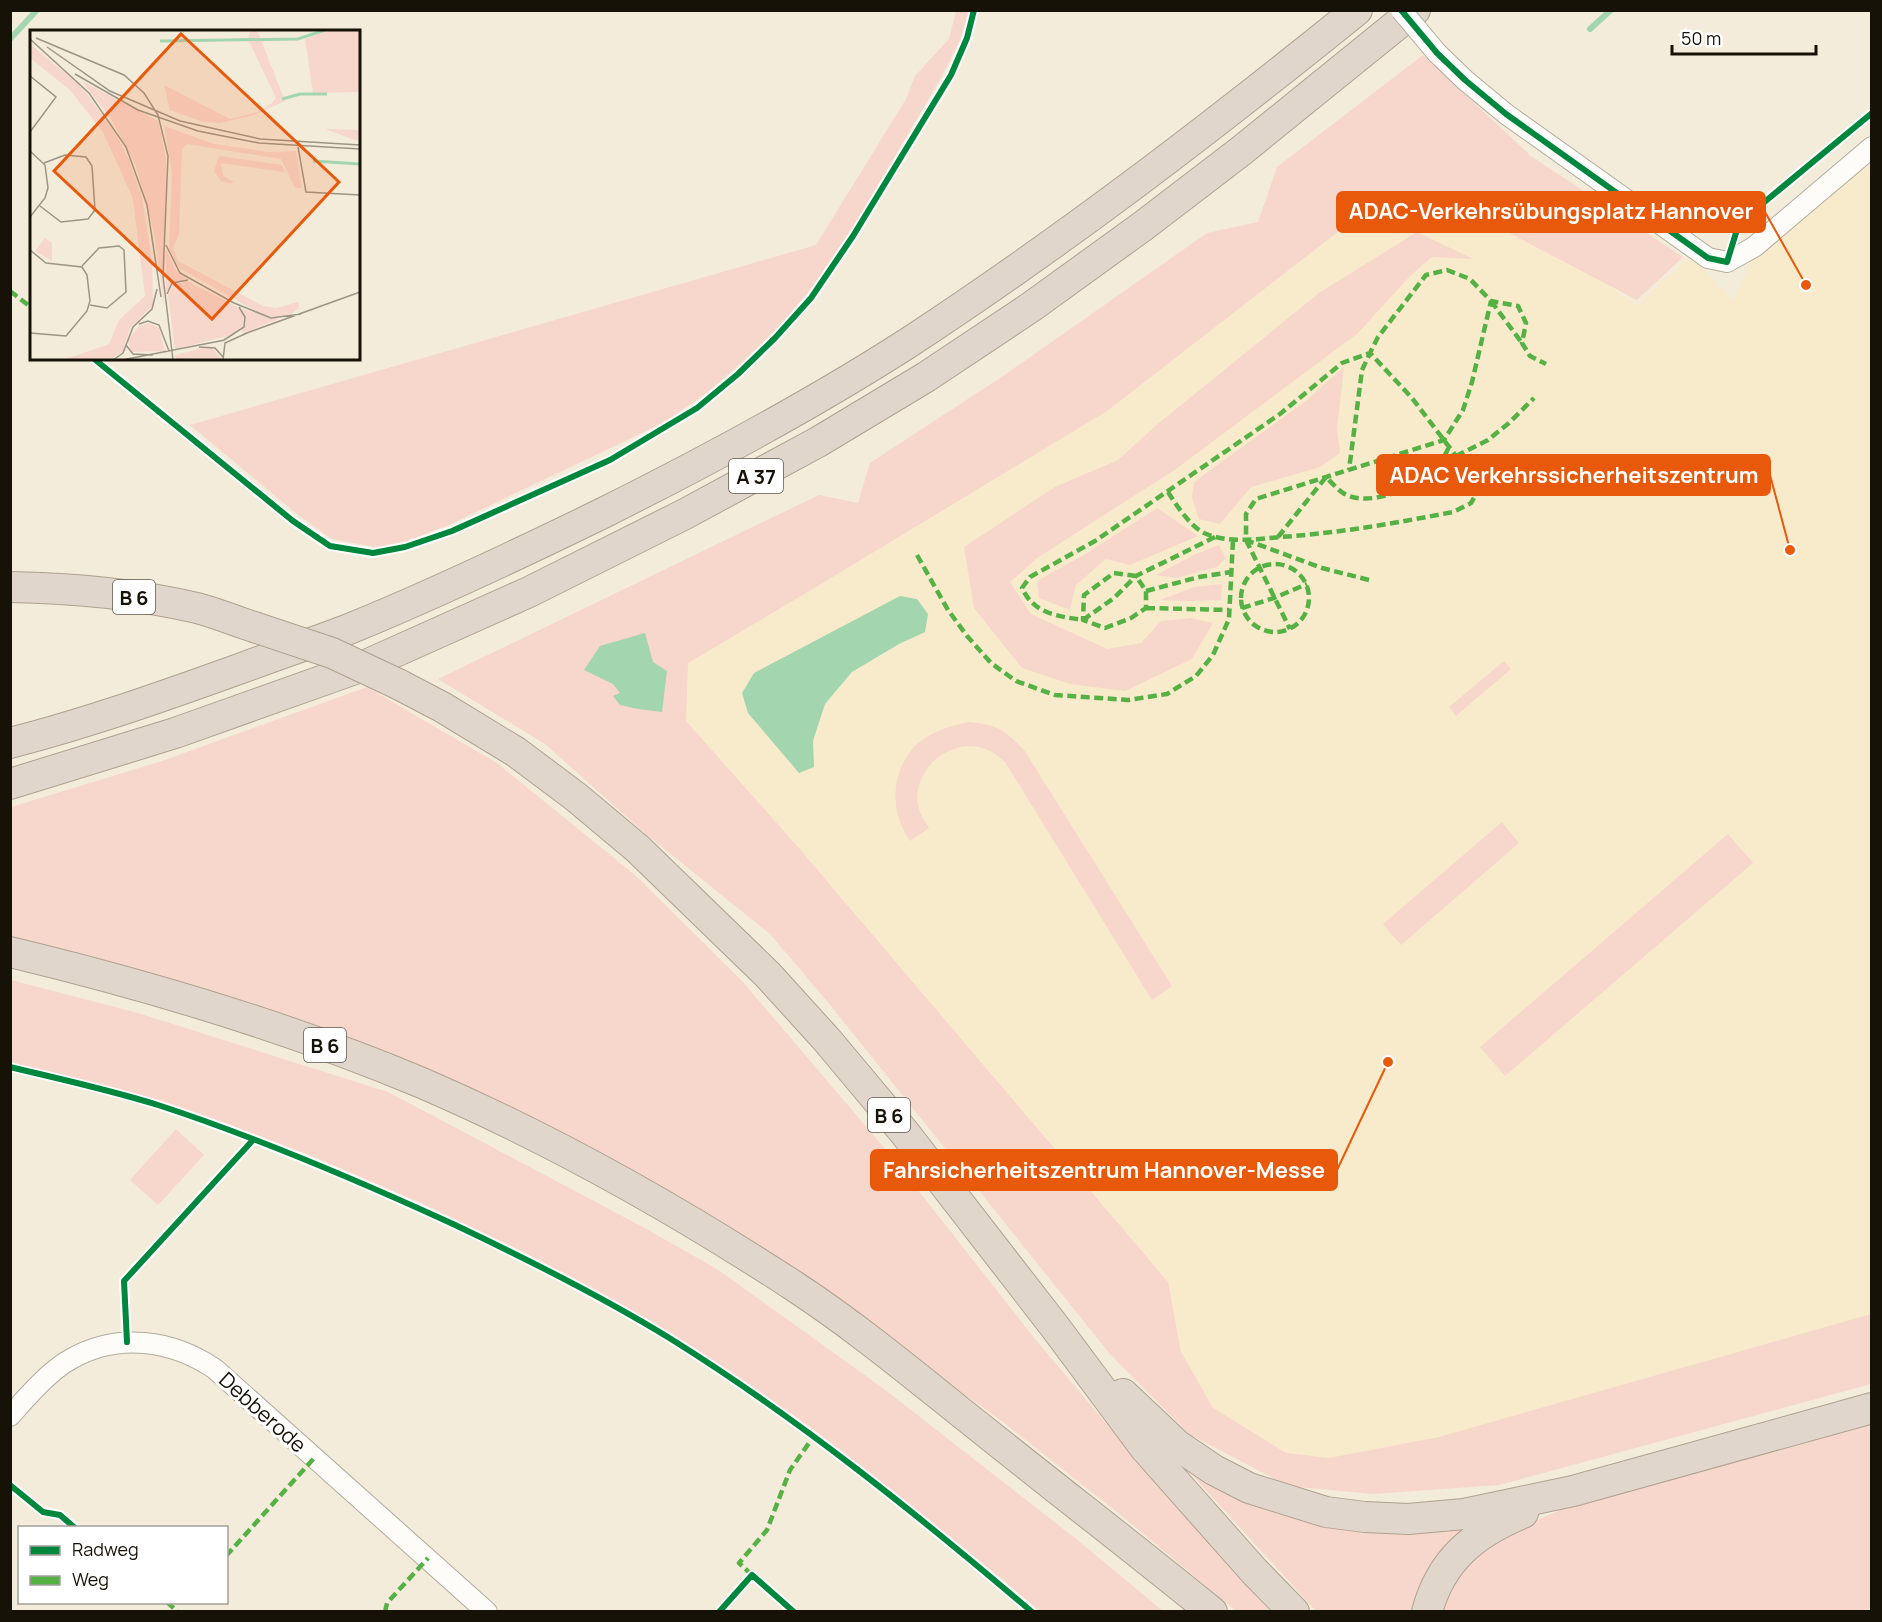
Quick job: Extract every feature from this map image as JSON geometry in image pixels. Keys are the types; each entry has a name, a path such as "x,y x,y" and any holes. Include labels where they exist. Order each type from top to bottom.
{"highway":[{"name":"A 37","path":"10,743 161,697 350,628 513,557 668,480 799,409 905,345 1122,194 1357,10"},
{"name":"A 37","path":"10,784 175,733 366,665 529,592 685,514 818,442 936,371 1031,307 1143,226 1241,151 1415,10"},
{"name":"B 6","path":"10,587 118,594 198,609 332,653 442,707 516,752 576,797 638,849 709,916 768,975 827,1040 904,1132 1145,1448 1254,1571 1294,1611"},
{"name":"B 6","path":"10,952 165,992 319,1043 422,1084 525,1132 623,1182 788,1282 880,1348 1212,1611"},
{"path":"1054,1327 1177,1445 1214,1470 1249,1488 1287,1501 1336,1513 1365,1517 1408,1519 1464,1514 1573,1491 1872,1408"},
{"path":"1427,1611 1438,1580 1455,1556 1485,1531 1573,1491"}],"street":[{"path":"1401,10 1437,53 1506,114 1708,258 1727,262 1754,247 1872,147"},
{"name":"Debberode","path":"10,1416 40,1383 69,1359 95,1348 127,1342 151,1343 177,1349 198,1358 215,1369 487,1611"}],"shaded area":[{"path":"956,11 969,11 960,40 942,76 849,235 806,295 773,333 704,395 663,423 451,524 405,542 376,547 332,539 297,514 190,425 816,245 906,99 915,76 949,39"},
{"path":"1423,55 1531,156 1683,257 1637,300 1435,194 1379,200 1107,411 688,663 686,721 797,846 1168,1282 1181,1352 1213,1408 1286,1453 1329,1458 1439,1437 1871,1314 1871,1384 1499,1485 1373,1494 1288,1486 1189,1434 1110,1354 826,1000 770,934 647,835 545,744 438,679 819,495 858,503 870,463 1003,376 1207,233 1258,222 1277,167"},
{"path":"1871,155 1871,1324 1313,1476 1197,1418 689,800 677,659 1398,165 1452,173 1637,306 1691,256 1733,302 1753,258"},
{"path":"1417,232 1473,259 1432,257 1411,275 1358,333 1176,469 1037,558 1010,582 1031,614 1107,649 1141,643 1161,621 1191,618 1213,623 1192,659 1125,691 1070,684 1022,668 974,608 964,547 1055,487 1118,460 1159,423 1319,293"},
{"path":"1344,367 1337,428 1340,453 1320,467 1251,487 1220,524 1199,519 1192,497 1194,482 1307,400"},
{"path":"1157,508 1198,536 1130,565 1106,559 1076,585 1070,610 1039,598 1037,581 1087,553"},
{"path":"1219,545 1226,558 1217,567 1176,578 1156,575 1196,554"},
{"path":"1222,584 1221,600 1160,600 1194,587"},
{"path":"900,596 917,599 928,614 925,632 899,644 852,672 825,704 813,741 814,767 799,773 748,713 742,693 754,673"},
{"path":"645,633 653,662 667,671 662,712 620,705 613,696 620,693 613,684 584,670 600,646"},
{"path":"1504,661 1511,669 1456,716 1449,707"},
{"path":"367,687 497,763 635,875 743,982 892,1157 1035,1339 1164,1492 1270,1611 1236,1611 1122,1516 1003,1422 819,1290 225,996 89,956 11,938 11,807 162,761"},
{"path":"968,722 999,729 1024,750 1172,986 1152,1000 1005,762 992,752 977,747 953,749 932,763 924,773 917,798 919,810 929,828 910,841 903,830 896,806 895,794 900,769 914,747 926,738 946,728"},
{"path":"1502,822 1519,843 1401,945 1383,924"},
{"path":"1728,834 1753,863 1505,1076 1480,1047"},
{"path":"11,980 138,1013 388,1092 641,1226 717,1269 884,1389 1075,1538 1163,1611 1040,1611 816,1431 673,1335 523,1252 423,1204 314,1157 208,1117 156,1101 11,1064"},
{"path":"176,1129 204,1155 158,1205 130,1180"},
{"path":"1871,1423 1871,1611 1438,1612 1464,1566 1504,1534 1563,1509"},
{"path":"1174,1455 1222,1488 1476,1524 1415,1611 1316,1611"}],"waterway":[{"path":"10,39 37,10"},
{"path":"1590,29 1611,10"}],"marked path":[{"path":"1215,537 1136,576 1114,598 1083,620 1047,612 1033,603 1022,588 1030,577 1095,541 1280,414 1342,363 1370,353 1378,337 1426,275 1447,270 1470,279 1491,301 1518,306 1526,323 1522,343 1530,356 1546,364"},
{"path":"10,291 30,306"},
{"path":"1491,301 1522,343"},
{"path":"1369,580 1322,568 1246,540 1246,514 1256,499 1444,440 1463,410 1491,301"},
{"path":"1168,492 1184,515 1199,530 1223,539 1242,540 1346,530 1453,512 1471,503 1478,491 1456,456 1412,398 1370,353 1362,370 1349,470"},
{"path":"1456,456 1488,440 1534,398"},
{"path":"1278,537 1326,477 1343,493 1354,497 1366,498 1393,494 1429,475 1439,465 1449,447"},
{"path":"1478,491 1496,477 1542,469"},
{"path":"917,555 948,610 967,636 991,663 1016,681 1055,695 1128,700 1167,694 1196,676 1213,655 1229,619 1233,540"},
{"path":"1246,540 1290,629"},
{"path":"1275,564 1288,567 1299,574 1306,585 1309,598 1306,611 1299,622 1288,629 1275,632 1262,629 1251,622 1244,611 1241,598 1244,585 1251,574 1262,567 1275,564"},
{"path":"1146,591 1199,577 1231,572"},
{"path":"1114,573 1136,576 1146,591 1146,608 1131,618 1105,628 1083,620 1084,595 1114,573"},
{"path":"1242,608 1307,584"},
{"path":"1146,608 1229,610"},
{"path":"752,1575 739,1563 767,1530 790,1470 814,1436"},
{"path":"228,1554 315,1457"},
{"path":"385,1612 387,1603 428,1558"},
{"path":"169,1604 178,1612"}],"cycle path":[{"path":"95,360 293,521 330,546 373,553 405,547 452,531 610,460 697,408 738,374 775,338 811,298 853,236 951,75 967,38 974,10"},
{"path":"1401,10 1437,53 1506,114 1708,258 1727,262 1739,223 1872,113"},
{"path":"10,1067 158,1105 270,1146 453,1224 591,1293 671,1339 811,1435 945,1539 1032,1612"},
{"path":"127,1342 124,1281 253,1140"},
{"path":"10,1485 43,1512 60,1515 73,1526"},
{"path":"719,1612 752,1575 794,1612"}],"place":[{"name":"ADAC-Verkehrsübungsplatz Hannover","path":"1806,285"},
{"name":"ADAC Verkehrssicherheitszentrum","path":"1790,550"},
{"name":"Fahrsicherheitszentrum Hannover-Messe","path":"1388,1062"}]}
